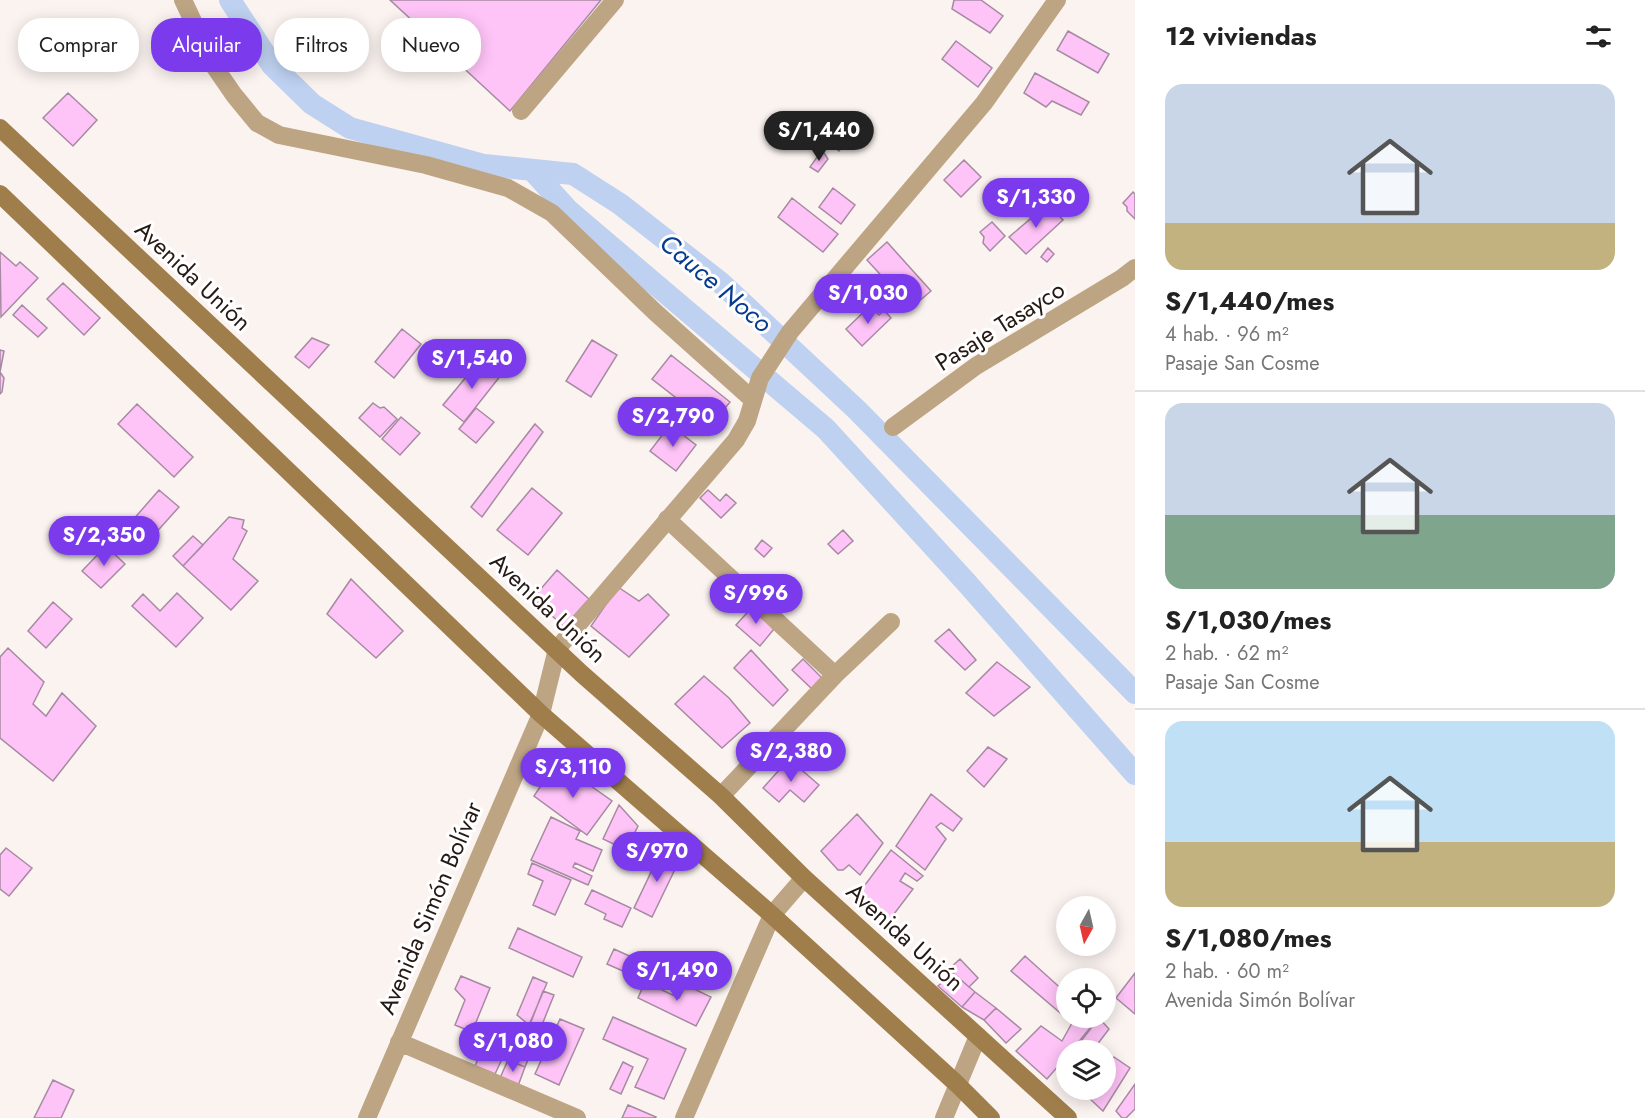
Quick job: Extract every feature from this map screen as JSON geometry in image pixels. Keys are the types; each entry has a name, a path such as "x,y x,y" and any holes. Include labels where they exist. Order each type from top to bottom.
{"main road":[{"name":"Avenida Unión","path":"0,128 582,674 721,796 804,878 1068,1118"},
{"path":"0,194 541,714 772,915 991,1118"}],"street":[{"path":"183,0 214,66 257,123 279,135 426,165 508,188 552,213 664,320 752,399"},
{"path":"521,111 615,0"},
{"path":"557,649 736,440 747,421 760,378 790,332 984,103 1057,0"},
{"name":"Pasaje Tasayco","path":"893,427 976,366 1135,268"},
{"path":"667,519 835,675"},
{"path":"721,796 835,675 891,622"},
{"name":"Avenida Simón Bolívar","path":"367,1118 541,714 557,649"},
{"path":"684,1118 772,915 804,878"},
{"path":"944,1118 978,1036"},
{"path":"399,1042 577,1118"}],"building":[{"path":"390,0 601,0 510,111 468,72 481,72 481,18 409,18"},
{"path":"954,0 981,0 1003,16 990,33 952,9"},
{"path":"1068,31 1109,54 1098,73 1057,50"},
{"path":"956,41 992,68 978,87 942,59"},
{"path":"1035,73 1089,102 1081,115 1052,101 1046,107 1024,93"},
{"path":"68,93 97,120 73,146 43,118"},
{"path":"837,119 853,133 839,151 822,138"},
{"path":"822,150 828,159 818,172 810,167"},
{"path":"964,160 981,177 961,197 944,180"},
{"path":"833,188 855,205 841,224 819,207"},
{"path":"1133,192 1135,194 1135,219 1123,203"},
{"path":"792,198 838,234 823,252 778,217"},
{"path":"1048,204 1063,220 1026,254 1009,237"},
{"path":"992,222 1005,236 990,251 983,243 984,237 980,232"},
{"path":"887,242 931,291 911,308 867,260"},
{"path":"1048,248 1054,254 1047,262 1041,257"},
{"path":"0,252 16,266 20,262 38,278 1,317"},
{"path":"63,283 100,318 84,335 47,299"},
{"path":"22,305 47,328 38,337 13,315"},
{"path":"870,306 879,315 884,310 891,318 862,346 846,329"},
{"path":"402,329 421,344 394,378 375,362"},
{"path":"312,338 329,345 309,368 295,357"},
{"path":"592,340 617,355 591,397 566,381"},
{"path":"0,350 4,351 0,372"},
{"path":"671,355 730,402 711,425 652,379"},
{"path":"481,359 501,375 464,422 443,405"},
{"path":"0,372 4,378 0,394"},
{"path":"373,403 380,408 384,407 397,419 380,437 359,418"},
{"path":"137,404 193,457 174,477 118,424"},
{"path":"476,408 494,422 476,443 459,429"},
{"path":"401,417 420,433 400,455 382,439"},
{"path":"535,424 543,432 482,517 471,507"},
{"path":"670,425 696,445 676,471 650,451"},
{"path":"532,488 562,513 528,555 497,530"},
{"path":"159,490 179,507 144,546 125,529"},
{"path":"708,490 720,501 726,494 736,503 721,518 700,498"},
{"path":"229,517 244,520 242,528 247,531 233,559 258,581 231,610 183,566"},
{"path":"843,530 853,541 838,554 828,544"},
{"path":"193,536 203,545 183,566 173,556"},
{"path":"762,540 772,548 764,557 755,549"},
{"path":"106,546 125,564 101,588 82,571"},
{"path":"557,570 589,599 564,627 533,598"},
{"path":"351,579 403,631 376,658 327,614"},
{"path":"618,587 639,601 648,594 669,615 629,657 591,626"},
{"path":"177,593 203,618 176,647 132,606 143,594 160,611"},
{"path":"53,602 72,619 46,648 28,631"},
{"path":"756,603 774,629 760,646 736,625"},
{"path":"949,629 976,660 965,670 935,641"},
{"path":"8,648 44,682 33,704 46,716 62,693 96,726 53,781 0,738 0,657"},
{"path":"751,650 788,690 773,706 734,668"},
{"path":"803,659 823,679 813,690 792,670"},
{"path":"997,662 1030,687 994,716 966,693"},
{"path":"704,676 729,698 750,723 722,748 675,704"},
{"path":"988,747 1007,759 984,787 967,771"},
{"path":"789,759 819,785 804,802 790,790 779,802 763,788"},
{"path":"560,764 612,801 587,835 534,796 554,766"},
{"path":"931,794 962,819 953,831 941,823 936,827 946,839 925,870 896,846"},
{"path":"619,805 638,826 626,850 603,839"},
{"path":"857,814 883,843 860,875 849,865 843,870 838,870 821,851"},
{"path":"551,817 580,831 576,839 602,850 593,871 575,863 573,867 592,876 588,885 531,860"},
{"path":"663,847 679,861 652,917 634,908"},
{"path":"6,848 32,868 9,896 0,889 0,855"},
{"path":"891,850 923,876 917,881 905,873 900,881 913,889 888,922 856,897"},
{"path":"532,863 571,880 555,915 533,905 543,881 528,874"},
{"path":"592,890 631,908 622,927 604,919 606,914 585,904"},
{"path":"518,928 582,957 573,977 509,948"},
{"path":"614,949 638,960 632,975 607,964"},
{"path":"1025,956 1056,984 1056,1009 1011,971"},
{"path":"960,959 978,978 969,987 949,969"},
{"path":"953,973 975,992 962,1007 938,986"},
{"path":"1135,973 1135,1014 1116,998"},
{"path":"461,976 490,988 472,1032 455,1025 465,1000 455,989"},
{"path":"533,977 547,983 529,1025 517,1015"},
{"path":"645,982 679,998 686,985 711,997 696,1026 638,998"},
{"path":"543,991 554,995 525,1067 515,1063"},
{"path":"975,992 996,1008 984,1020 962,1007"},
{"path":"996,1008 1021,1029 1006,1043 984,1020"},
{"path":"613,1017 686,1049 664,1099 635,1087 648,1059 603,1039"},
{"path":"560,1019 584,1029 559,1085 535,1074"},
{"path":"1041,1026 1061,1040 1056,1040 1056,1069 1047,1079 1016,1051"},
{"path":"1069,1028 1090,1028 1080,1040 1063,1040"},
{"path":"1091,1028 1109,1029 1101,1040 1082,1040"},
{"path":"482,1049 503,1057 495,1074 475,1066"},
{"path":"1116,1058 1130,1068 1116,1090"},
{"path":"508,1060 525,1067 518,1086 500,1078"},
{"path":"623,1062 633,1067 621,1094 610,1089"},
{"path":"53,1080 74,1090 61,1118 34,1118"},
{"path":"1135,1084 1135,1109 1126,1118 1122,1118 1116,1111"},
{"path":"1091,1100 1110,1100 1103,1111"},
{"path":"628,1105 656,1117 622,1118"}],"waterway":[{"name":"Cauce Noco","path":"230,0 272,65 312,104 350,128 484,165 573,174 620,204 721,283 857,410 1135,693"},
{"path":"532,170 569,211 826,429 965,581 1135,774"}]}
